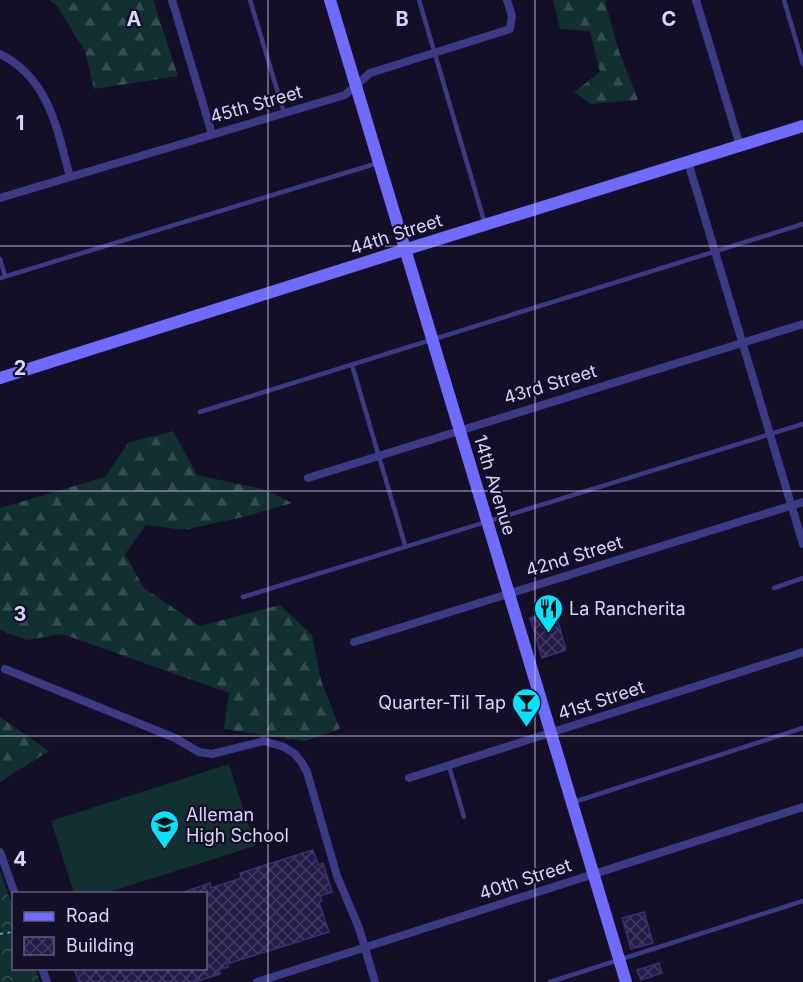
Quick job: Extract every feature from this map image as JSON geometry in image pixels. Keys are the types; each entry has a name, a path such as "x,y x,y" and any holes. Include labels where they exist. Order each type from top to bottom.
{"street":[{"path":"172,0 212,134"},
{"name":"14th Avenue","path":"330,0 626,982"},
{"name":"45th Street","path":"0,198 345,95 370,73 506,31 512,26 512,16 507,0"},
{"path":"696,0 740,146"},
{"path":"0,54 19,65 39,87 52,111 70,177"},
{"name":"44th Street","path":"0,378 803,126"},
{"path":"688,162 803,544"},
{"name":"43rd Street","path":"308,478 803,324"},
{"name":"42nd Street","path":"354,642 803,502"},
{"name":"41st Street","path":"409,778 803,652"},
{"path":"5,669 175,738 204,753 212,754 264,741 284,747 294,753 307,772 334,867 365,948 375,982"},
{"name":"40th Street","path":"256,982 803,807"},
{"path":"0,852 14,892"}],"lane":[{"path":"250,0 284,113"},
{"path":"419,0 485,224"},
{"path":"784,0 803,64"},
{"path":"0,259 3,277 378,163"},
{"path":"200,412 803,224"},
{"path":"352,365 405,545"},
{"path":"243,597 405,545 803,424"},
{"path":"774,588 803,578"},
{"path":"571,802 803,728"},
{"path":"448,766 464,817"},
{"path":"550,982 803,901"}],"path":[{"path":"0,934 12,932"}],"green space":[{"path":"49,0 153,0 178,76 94,89 85,51 57,6"},
{"path":"553,0 605,0 617,46 638,100 591,104 574,92 600,72 590,31 560,29"},
{"path":"173,431 197,475 266,490 292,503 184,530 146,525 125,554 144,588 200,626 280,605 312,635 321,680 340,729 305,741 224,729 229,693 62,634 27,640 0,630 0,508 105,477 128,443"},
{"path":"0,717 49,751 0,782"},
{"path":"229,764 255,846 109,892 74,892 51,821"},
{"path":"0,870 12,905 12,970 35,970 40,982 0,982"}],"building":[{"name":"La Rancherita","path":"555,611 566,650 542,658 530,618"},
{"path":"313,850 318,865 323,863 332,892 320,896 322,901 319,902 329,932 227,964 228,967 219,970 220,974 195,982 79,982 74,970 207,970 207,892 184,892 210,883 211,888 241,878 240,873"},
{"path":"644,912 653,943 631,949 622,918"},
{"path":"659,963 662,973 641,980 637,970"}],"place":[{"name":"La Rancherita","path":"548,634"},
{"name":"Quarter-Til Tap","path":"527,728"},
{"name":"Alleman High School","path":"165,850"}]}
